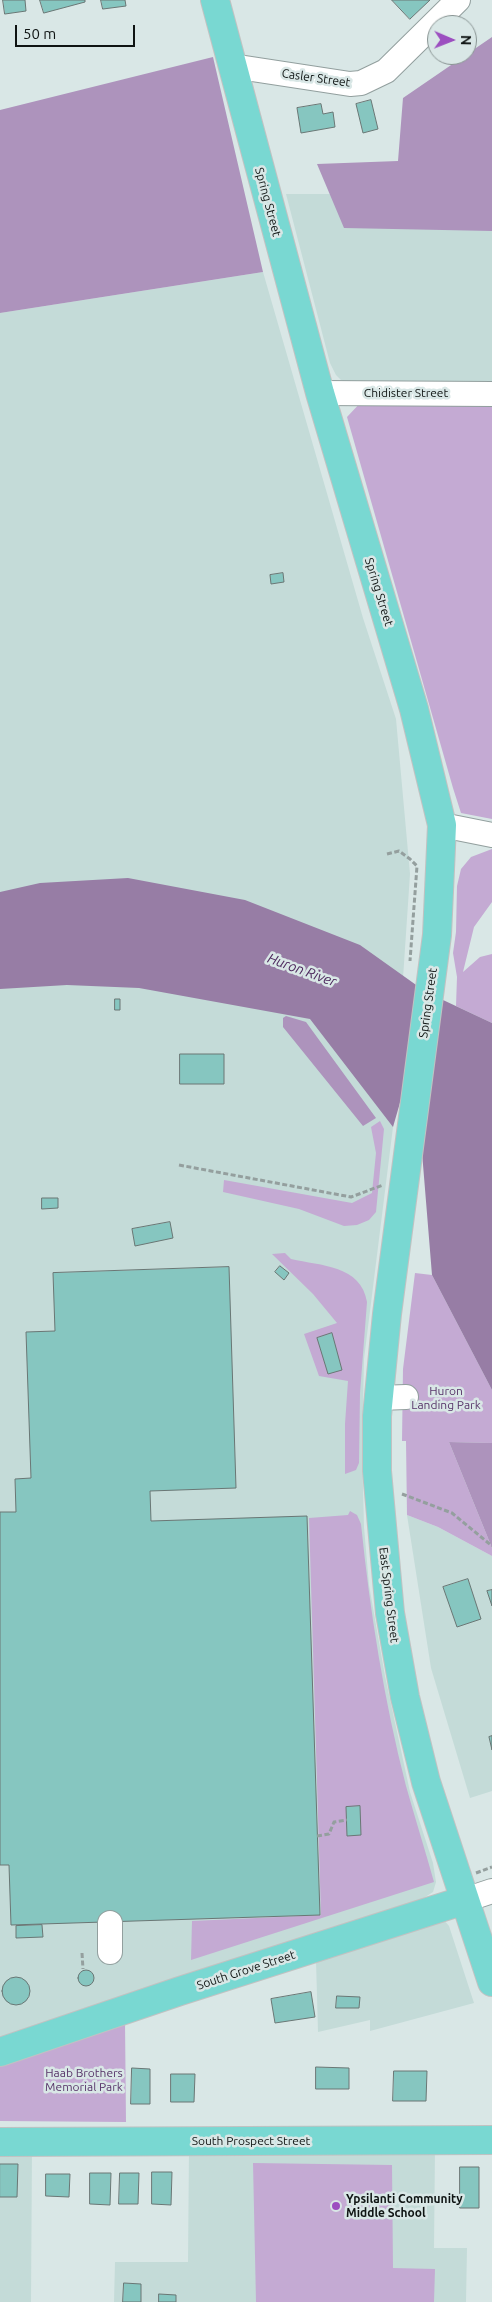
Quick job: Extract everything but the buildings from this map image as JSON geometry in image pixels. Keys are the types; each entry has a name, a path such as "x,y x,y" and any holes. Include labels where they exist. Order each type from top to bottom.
{"main road":[{"name":"Spring Street","path":"215,0 320,393 414,709 442,826 437,936 392,1190"},
{"name":"East Spring Street","path":"392,1190 379,1398 377,1471 390,1613 405,1697 426,1782 492,1982"},
{"name":"South Grove Street","path":"0,2052 180,1991 465,1900"},
{"name":"South Prospect Street","path":"4,2140 492,2140"}],"street":[{"name":"Casler Street","path":"232,66 350,84 361,83 386,71 458,0"},
{"name":"Chidister Street","path":"320,393 492,394"},
{"path":"442,826 492,835"},
{"path":"379,1398 406,1397"},
{"name":"South Grove Street","path":"465,1900 492,1891"},
{"path":"110,1923 110,1952"}],"path":[{"path":"387,854 399,851 417,866 410,961"},
{"path":"179,1165 351,1197 392,1190"},
{"path":"402,1494 452,1513 492,1546"},
{"path":"317,1836 329,1834 334,1822 347,1820"},
{"path":"82,1953 83,1969"}],"shaded area":[{"path":"492,37 492,231 344,228 317,164 398,161 403,98 451,65 477,65 477,47"},
{"path":"213,57 263,272 0,313 0,110"},
{"path":"286,194 492,194 492,384 349,383 341,380 330,363"},
{"path":"263,272 363,618 396,719 410,874 393,1127 364,1359 362,1450 364,1527 369,1585 385,1676 410,1792 433,1863 436,1882 433,1892 419,1901 0,2039 0,313"},
{"path":"286,1016 306,1022 376,1118 363,1126 283,1027 283,1018"},
{"path":"449,1442 492,1443 492,1548"},
{"path":"407,1515 438,1527 492,1556 492,1791 470,1798 431,1668"},
{"path":"444,1920 449,1926 474,2003 370,2031 370,2020 318,2032 316,1960"},
{"path":"0,2147 32,2147 31,2302 0,2302"},
{"name":"Ypsilanti Community Middle School","path":"189,2148 435,2148 434,2248 467,2248 466,2302 114,2302 115,2262 188,2262"}],"green space":[{"path":"363,400 492,400 492,819 461,813 453,788 347,417"},
{"path":"492,849 492,902 474,927 463,972 480,957 492,954 492,1023 456,1006 457,977 453,953 456,932 457,886 461,869 471,857"},
{"path":"380,1121 384,1129 376,1212 369,1220 357,1225 344,1226 299,1209 223,1192 224,1180 352,1203 372,1193 376,1153 371,1127"},
{"path":"285,1253 291,1259 327,1266 348,1274 357,1281 363,1290 367,1302 360,1393 359,1463 356,1470 345,1474 345,1424 348,1381 319,1376 304,1334 337,1323 313,1294 272,1254"},
{"name":"Huron Landing Park","path":"415,1273 432,1275 492,1390 492,1443 449,1442 492,1548 492,1556 438,1527 407,1515 406,1441 402,1441 403,1369"},
{"path":"350,1511 357,1515 361,1524 373,1623 384,1689 406,1786 434,1882 191,1960 192,1921 321,1915 309,1518 348,1515"},
{"name":"Haab Brothers Memorial Park","path":"125,2022 126,2122 0,2121 0,2065"},
{"name":"Ypsilanti Community Middle School","path":"253,2163 392,2165 393,2268 435,2269 434,2302 256,2302"}],"water":[{"name":"Huron River","path":"128,878 245,900 360,945 426,992 492,1023 492,1390 432,1275 414,1054 393,1127 310,1019 139,988 67,985 0,989 0,892 40,883"}],"place":[{"name":"Ypsilanti Community Middle School","path":"336,2206"}]}
